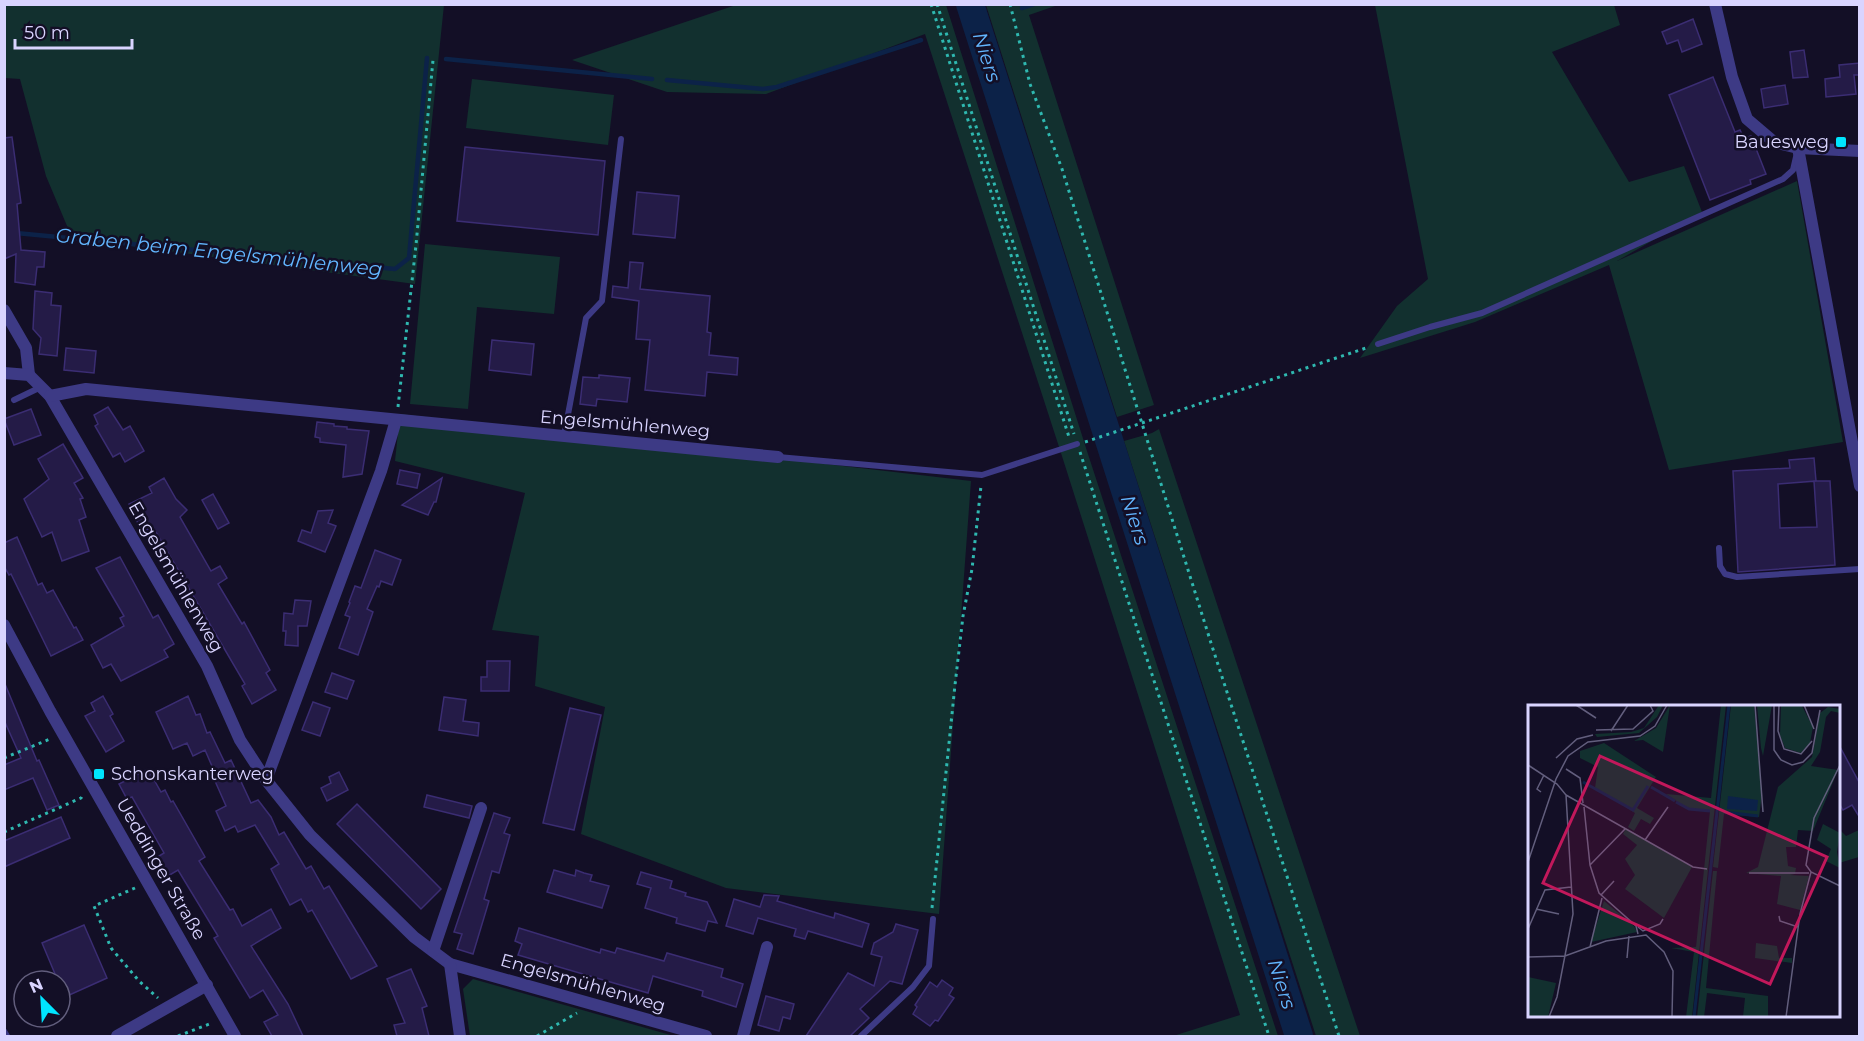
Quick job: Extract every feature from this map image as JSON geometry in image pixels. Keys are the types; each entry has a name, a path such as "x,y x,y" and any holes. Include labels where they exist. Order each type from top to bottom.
{"street":[{"path":"1715,4 1732,77 1748,119 1774,142 1798,148 1860,151"},
{"path":"1798,148 1860,486"},
{"path":"4,310 26,348 29,375 4,373"},
{"name":"Engelsmühlenweg","path":"29,375 46,391 207,666 240,740 266,780 310,835 414,937 450,964 706,1036"},
{"name":"Engelsmühlenweg","path":"46,391 86,389 778,457"},
{"path":"266,780 381,471 396,420"},
{"name":"Ueddinger Straße","path":"4,625 235,1036"},
{"path":"433,951 481,808"},
{"path":"743,1036 767,947"},
{"path":"450,964 460,1036"},
{"path":"117,1036 207,985"}],"lane":[{"path":"564,437 586,318 602,301 621,139"},
{"path":"1378,344 1482,313 1784,179 1793,170 1798,148"},
{"path":"14,400 46,391"},
{"path":"778,457 982,475 1077,444"},
{"path":"1719,548 1720,566 1725,574 1737,577 1860,569"},
{"path":"861,1036 913,987 929,966 933,919"},
{"path":"4,1031 7,1036"}],"path":[{"path":"931,4 1077,444"},
{"path":"937,4 1269,1036"},
{"path":"1010,4 1030,84 1062,169 1210,643 1339,1036"},
{"path":"396,420 416,246 433,60"},
{"path":"1077,444 1378,344"},
{"path":"933,919 932,907 955,685 963,616 972,569 982,475"},
{"path":"4,758 63,733"},
{"path":"4,832 81,798 89,779"},
{"path":"148,882 94,906 111,948 139,981 169,1007"},
{"path":"537,1036 592,1004"},
{"path":"178,1036 225,1018"}],"green space":[{"path":"4,5 444,5 415,284 101,242 70,233 46,176 20,79 5,78"},
{"path":"736,5 946,5 1086,448 1278,1036 1173,1036 1240,1015 925,34 766,94 667,92 572,60"},
{"path":"986,5 1058,5 1029,15 1154,405 1117,417"},
{"path":"1375,5 1614,5 1620,25 1552,52 1629,182 1684,166 1702,212 1617,261 1797,181 1843,442 1669,470 1609,265 1475,322 1360,358 1397,306 1428,279"},
{"path":"472,79 614,95 608,145 466,128"},
{"path":"425,244 560,257 554,314 477,307 468,409 410,404"},
{"path":"400,414 971,481 939,914 726,888 581,834 605,707 535,686 539,636 492,630 525,493 395,461"},
{"path":"1159,429 1360,1036 1316,1036 1124,441"},
{"path":"1840,830 1846,836 1859,830 1859,857 1840,863"},
{"path":"473,979 674,1036 470,1036 463,989"}],"building":[{"path":"1693,19 1702,44 1682,52 1678,40 1667,44 1662,32"},
{"path":"1804,50 1808,77 1793,78 1790,52"},
{"path":"1860,63 1860,75 1854,75 1856,94 1826,97 1825,79 1840,77 1839,65"},
{"path":"1713,77 1735,132 1740,130 1744,138 1751,136 1766,174 1750,180 1751,184 1710,200 1669,95"},
{"path":"1785,85 1788,104 1764,108 1761,89"},
{"path":"12,137 21,203 17,204 21,250 45,252 44,267 37,267 35,285 15,282 16,254 4,259 4,138"},
{"path":"465,147 605,161 598,235 457,221"},
{"path":"637,192 679,196 675,238 633,234"},
{"path":"630,262 643,263 640,289 710,296 707,332 711,333 709,355 738,358 737,375 707,372 705,396 645,390 650,340 636,339 639,301 612,297 613,286 628,288"},
{"path":"35,291 52,293 51,305 61,306 57,356 39,354 41,338 33,329"},
{"path":"492,340 534,344 531,375 489,370"},
{"path":"66,348 96,351 94,373 64,370"},
{"path":"599,375 630,378 627,402 597,399 596,406 580,404 583,377 599,378"},
{"path":"108,407 123,430 130,426 144,451 125,462 120,453 113,457 95,426 98,424 94,415"},
{"path":"31,409 41,435 14,445 4,419"},
{"path":"317,422 369,431 362,474 343,477 346,445 320,442 320,438 315,437"},
{"path":"63,444 83,478 74,483 83,498 80,499 86,517 79,520 89,551 62,561 52,532 42,537 24,499 49,479 38,459"},
{"path":"1814,458 1816,481 1830,481 1835,565 1738,572 1733,471 1790,468 1789,460","holes":["1814,481 1817,527 1780,528 1778,484"]},
{"path":"400,470 420,474 417,488 397,484"},
{"path":"164,478 176,499 187,510 180,517 211,571 220,566 227,578 218,584 242,624 244,622 270,670 266,673 276,690 252,704 242,686 245,684 153,527 142,532 129,504 152,493 149,487"},
{"path":"442,478 436,502 428,515 402,505"},
{"path":"213,494 229,523 218,529 202,500"},
{"path":"333,510 328,523 336,526 325,552 298,541 302,530 311,533 318,511"},
{"path":"17,537 38,585 42,583 47,593 53,590 83,640 51,656 11,574 9,575 4,566 4,543"},
{"path":"375,550 401,560 392,585 381,581 379,587 377,586 367,609 373,612 358,655 339,648 350,617 345,615 349,602 355,586 361,588"},
{"path":"120,557 153,618 158,615 174,644 164,650 168,657 121,681 111,664 103,668 91,645 124,626 120,618 124,616 96,568"},
{"path":"295,600 311,601 307,626 298,626 298,646 285,645 284,613 293,614"},
{"path":"487,661 510,661 509,691 481,691 481,677 487,677"},
{"path":"332,673 354,681 347,699 325,692"},
{"path":"5,684 37,761 39,760 59,805 47,810 33,778 4,790 4,765 21,758 4,720"},
{"path":"103,696 113,714 110,716 124,741 106,752 85,716 95,711 91,703"},
{"path":"188,696 196,715 200,714 207,733 210,732 225,763 231,760 251,803 258,800 271,817 279,835 284,832 306,869 311,866 324,889 329,886 377,966 351,979 312,910 308,912 301,899 290,905 271,869 279,864 255,825 238,832 235,826 225,831 216,811 226,806 205,750 193,756 187,743 173,749 156,712"},
{"path":"444,697 466,700 463,721 479,723 478,736 439,730"},
{"path":"313,702 330,708 320,736 302,730"},
{"path":"570,708 601,715 574,830 543,823"},
{"path":"1840,747 1860,784 1860,818 1852,805 1843,810 1840,805"},
{"path":"148,769 161,792 165,790 171,802 173,801 205,857 199,861 230,910 233,909 242,926 271,909 281,928 251,946 288,1004 303,1036 272,1036 264,1022 278,1015 263,990 250,998 214,938 218,936 178,870 168,876 156,858 164,853 132,797 127,799 119,784"},
{"path":"339,772 348,790 327,801 321,788 331,783 329,777"},
{"path":"427,795 472,806 469,818 424,807"},
{"path":"357,804 441,889 421,909 337,824"},
{"path":"494,813 510,818 504,833 510,835 499,873 492,871 484,899 489,901 473,954 457,949 462,934 454,932"},
{"path":"61,817 70,838 4,867 4,841"},
{"path":"554,870 575,876 576,870 592,875 590,881 609,886 602,908 547,892"},
{"path":"641,872 672,881 670,888 686,893 685,896 707,902 717,923 708,921 705,931 676,923 677,918 645,908 651,888 637,884"},
{"path":"764,895 779,896 777,901 834,918 835,913 869,924 862,947 808,931 805,939 794,936 796,929 758,918 753,934 726,926 734,899 760,907"},
{"path":"896,924 918,930 902,984 890,981 860,1009 869,1018 850,1036 806,1036 848,973 874,986 882,957 871,954 874,943 893,932"},
{"path":"84,925 107,978 72,994 72,969 53,969 42,943"},
{"path":"519,928 600,953 601,949 615,953 617,948 664,961 667,953 723,969 721,977 743,984 736,1007 702,996 703,991 653,976 648,993 518,955 522,944 515,941"},
{"path":"411,969 427,1006 422,1008 429,1036 397,1036 394,1025 405,1023 387,979"},
{"path":"942,980 953,988 949,995 954,998 938,1021 935,1020 930,1026 913,1014 917,1007 915,1005 930,982 937,987"},
{"path":"766,996 794,1004 790,1019 783,1017 779,1031 758,1025"}],"waterway":[{"name":"Niers","path":"970,4 1299,1036"},
{"path":"1022,8 1034,4"},
{"name":"Graben beim Engelsmühlenweg","path":"667,80 763,89 777,87 921,40"},
{"name":"Graben beim Engelsmühlenweg","path":"16,233 395,269 409,258 427,58"},
{"name":"Graben beim Engelsmühlenweg","path":"446,59 652,79"}],"place":[{"name":"Bauesweg","path":"1841,142"},
{"name":"Schonskanterweg","path":"99,774"}]}
